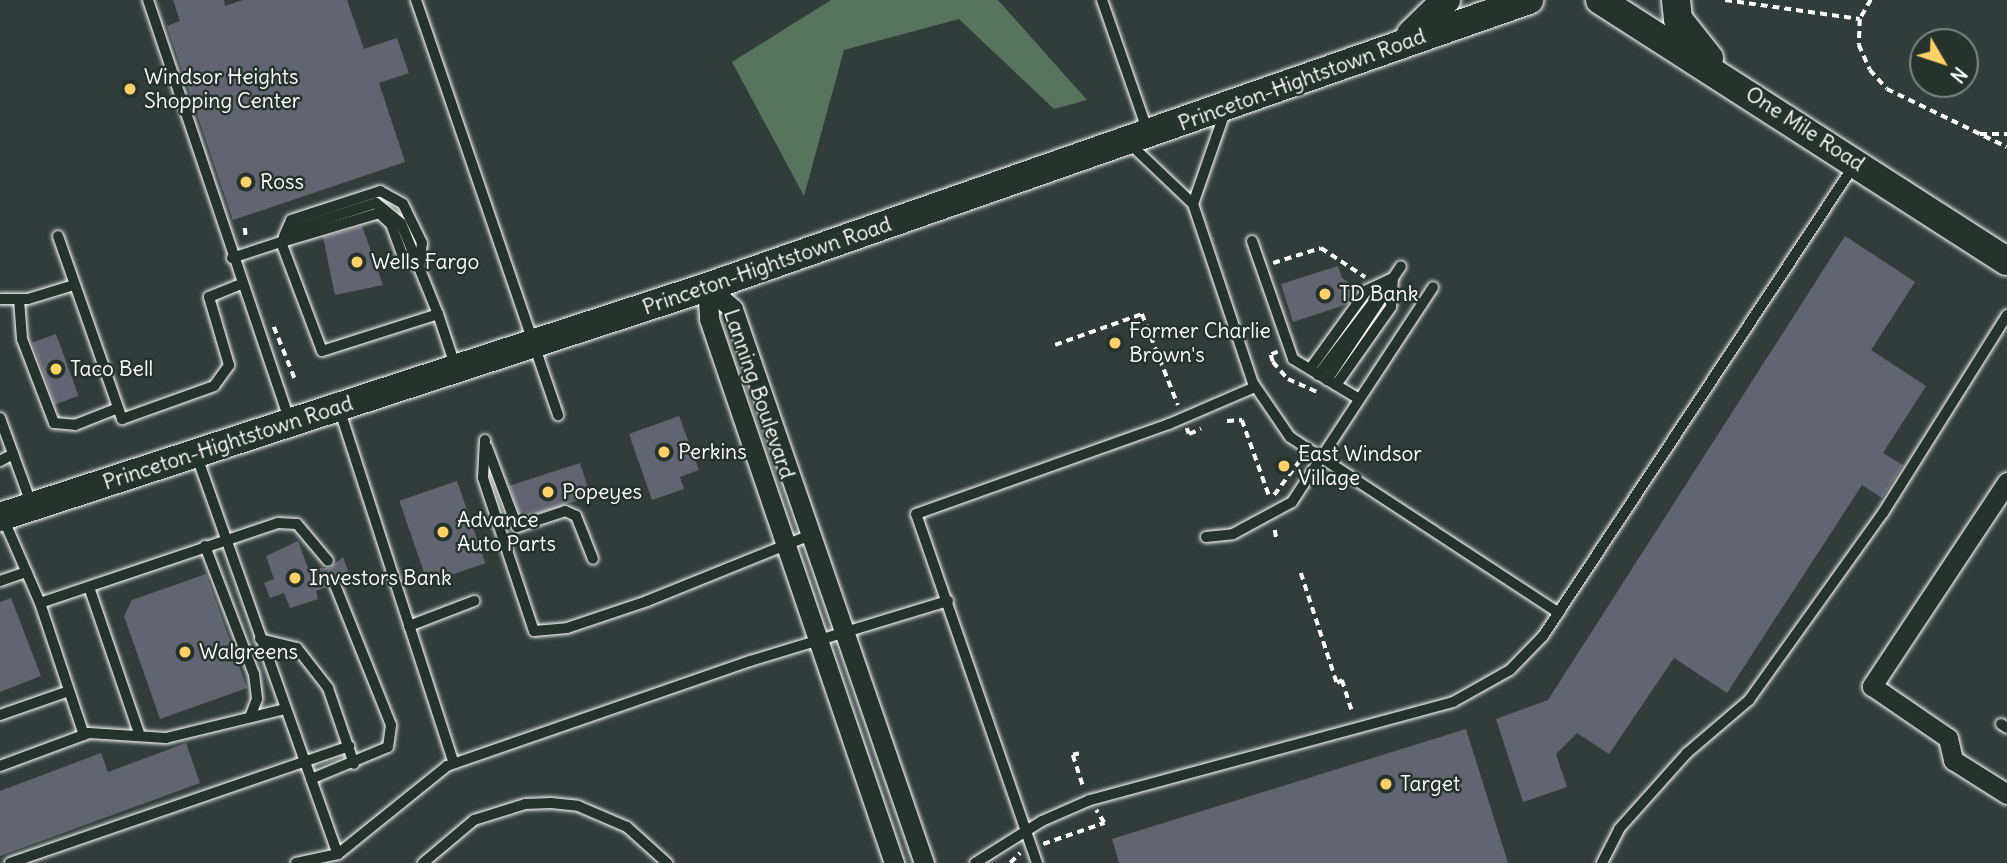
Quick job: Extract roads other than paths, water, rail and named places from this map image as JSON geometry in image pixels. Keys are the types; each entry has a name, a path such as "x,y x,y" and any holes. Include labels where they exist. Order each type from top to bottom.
{"main road":[{"path":"1386,48 1420,29 1446,0"},
{"name":"Princeton-Hightstown Road","path":"1,517 707,287 1227,108 1386,48 1529,0"},
{"name":"One Mile Road","path":"1600,0 1728,78 2007,261"},
{"path":"1676,0 1678,19 1691,39 1728,78"}],"street":[{"name":"Lanning Boulevard","path":"707,287 733,309 923,863"},
{"name":"Lanning Boulevard","path":"707,287 709,319 894,863"},
{"path":"2007,482 1872,686 1948,738 1953,760 2007,794"}],"lane":[{"path":"148,0 232,258 290,423"},
{"path":"416,0 558,415"},
{"path":"1102,0 1138,139 1192,204 1255,387 1290,437 1559,613"},
{"path":"1192,204 1227,108"},
{"path":"975,863 1026,831 1090,800 1452,702 1510,670 1559,613 1856,162"},
{"path":"232,258 281,242 294,229 376,203 401,223 457,368"},
{"path":"58,236 122,419 214,386 229,365 209,297 241,284"},
{"path":"1252,241 1284,340 1293,359 1359,399"},
{"path":"281,242 322,351 438,314"},
{"path":"1323,377 1401,266"},
{"path":"1323,377 1367,290 1393,278"},
{"path":"0,299 19,299 74,285"},
{"path":"1206,537 1233,534 1292,502 1323,460 1359,399 1433,287"},
{"path":"19,299 22,339 54,422 75,425 118,408"},
{"path":"1602,863 1619,829 1678,762 1749,700 1882,513 2007,315"},
{"path":"1037,863 916,514 1183,418 1255,387"},
{"path":"339,408 454,763"},
{"path":"0,418 32,507"},
{"path":"593,559 576,516 565,511 517,527 485,440 483,478 534,631 567,628 810,535"},
{"path":"0,461 13,454"},
{"path":"196,454 338,854"},
{"path":"1,517 40,603 84,735"},
{"path":"40,603 225,538 278,523 297,524 328,561"},
{"path":"205,546 254,674 257,699 250,717"},
{"path":"0,580 26,572"},
{"path":"311,779 354,764 388,747 391,725 335,585"},
{"path":"89,587 140,736"},
{"path":"409,626 474,601"},
{"path":"296,863 338,854 454,763 750,661 820,643 948,601"},
{"path":"260,639 297,648 328,688 354,764"},
{"path":"0,715 69,691"},
{"path":"0,766 84,735 166,738 285,709"},
{"path":"10,863 349,746"},
{"path":"423,863 474,820 525,804 551,803 591,810 627,827 667,863"}],"place":[{"name":"Windsor Heights Shopping Center","path":"130,89"},
{"name":"Ross","path":"246,182"},
{"name":"Wells Fargo","path":"357,262"},
{"name":"TD Bank","path":"1325,294"},
{"name":"Former Charlie Brown's","path":"1115,343"},
{"name":"Taco Bell","path":"56,369"},
{"name":"Perkins","path":"664,452"},
{"name":"East Windsor Village","path":"1284,466"},
{"name":"Popeyes","path":"548,492"},
{"name":"Advance Auto Parts","path":"443,532"},
{"name":"Investors Bank","path":"295,578"},
{"name":"Walgreens","path":"185,652"},
{"name":"Target","path":"1386,784"}]}
